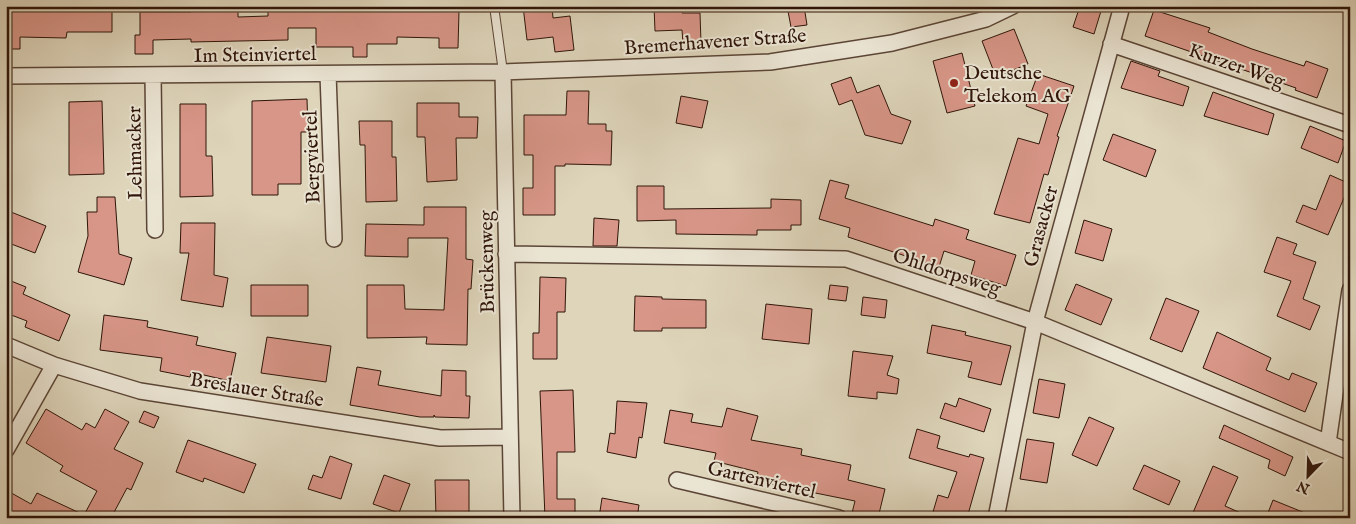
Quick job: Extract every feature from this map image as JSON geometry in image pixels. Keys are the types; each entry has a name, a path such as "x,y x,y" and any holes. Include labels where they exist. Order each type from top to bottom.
{"street":[{"name":"Bremerhavener Straße","path":"503,72 770,62 892,43 986,19 1013,6"},
{"name":"Grasacker","path":"996,518 1035,322 1122,6"},
{"name":"Kurzer Weg","path":"1111,44 1350,125"},
{"name":"Im Steinviertel","path":"6,76 503,72"},
{"name":"Brückenweg","path":"503,72 512,518"},
{"name":"Bergviertel","path":"328,74 334,240"},
{"name":"Lehmacker","path":"154,75 156,230"},
{"name":"Ohldorpsweg","path":"506,254 846,259 1035,322 1350,452"},
{"path":"1328,443 1350,290"},
{"name":"Breslauer Straße","path":"6,345 54,365 140,391 440,438 509,437"},
{"path":"6,450 54,365"},
{"name":"Gartenviertel","path":"677,480 839,518"}],"lane":[{"name":"Brückenweg","path":"494,6 503,72"}],"building":[{"path":"6,6 86,8 86,6 112,6 112,32 67,32 66,38 20,37 20,49 6,49"},
{"path":"190,6 222,6 222,11 238,10 238,17 268,16 268,6 429,6 429,11 459,11 458,48 439,48 439,38 397,37 397,44 367,44 367,57 353,57 353,47 316,47 316,28 288,28 288,40 191,42 191,39 153,40 153,54 135,54 135,35 140,35 140,12 191,12"},
{"path":"523,6 552,6 553,18 570,16 574,50 555,52 553,37 527,40"},
{"path":"654,6 682,6 682,13 700,13 701,43 683,44 682,30 655,31"},
{"path":"787,6 804,6 807,25 791,27"},
{"path":"1080,6 1101,11 1094,34 1073,27"},
{"path":"1154,10 1210,28 1208,32 1252,49 1304,66 1306,61 1328,69 1317,98 1295,90 1296,88 1145,36"},
{"path":"1014,29 1028,64 996,77 982,41"},
{"name":"Deutsche Telekom AG","path":"962,53 975,106 947,113 933,61"},
{"path":"1131,61 1160,71 1158,76 1189,87 1183,106 1121,88"},
{"path":"1038,74 1074,86 1057,136 1059,137 1048,175 1044,174 1030,223 994,214 1018,138 1039,144 1048,114 1026,106"},
{"path":"851,77 857,93 879,85 891,114 911,121 902,144 865,135 852,100 839,105 831,84"},
{"path":"567,91 589,91 588,124 606,124 606,131 612,131 611,165 565,164 565,166 555,166 555,215 523,215 523,188 533,188 533,155 524,155 524,115 566,115"},
{"path":"1213,92 1274,114 1268,135 1204,116"},
{"path":"681,96 708,101 702,128 676,123"},
{"path":"307,99 308,132 301,132 301,184 278,184 278,195 252,195 252,101"},
{"path":"102,101 104,174 69,175 69,102"},
{"path":"417,103 459,103 459,117 478,117 477,138 456,138 457,180 427,182 425,137 417,137"},
{"path":"180,104 206,104 206,156 212,156 213,196 180,197"},
{"path":"359,121 392,121 392,157 396,157 397,201 366,202 365,145 360,145"},
{"path":"1310,126 1346,141 1338,163 1301,148"},
{"path":"1113,134 1156,150 1146,177 1103,160"},
{"path":"1330,175 1350,184 1328,235 1296,222 1303,205 1316,210"},
{"path":"830,180 849,185 845,198 933,226 935,219 969,230 966,239 1016,255 1006,286 971,275 975,261 944,251 939,267 848,237 850,228 819,219"},
{"path":"637,186 664,186 664,209 771,208 771,199 801,200 801,225 791,225 791,230 757,230 757,235 676,234 676,220 637,221"},
{"path":"97,197 115,197 119,254 132,258 124,285 78,272 88,236 87,212 97,212"},
{"path":"424,207 466,207 466,259 473,260 471,289 468,289 467,345 426,344 427,337 367,338 367,285 404,285 405,309 444,310 448,238 408,238 408,257 365,256 366,224 424,225"},
{"path":"6,210 46,226 35,253 6,242"},
{"path":"594,218 619,220 617,246 593,246"},
{"path":"1084,220 1112,229 1103,261 1075,253"},
{"path":"181,223 215,223 214,275 228,278 223,307 181,300 189,253 180,253"},
{"path":"1277,237 1297,244 1293,254 1316,262 1303,299 1320,306 1310,330 1277,316 1291,281 1264,272"},
{"path":"540,277 566,278 565,312 557,312 557,359 533,359 533,333 539,333"},
{"path":"6,279 26,287 23,294 70,315 59,341 25,327 27,321 6,313"},
{"path":"1076,284 1112,299 1101,325 1065,310"},
{"path":"251,285 308,285 308,316 251,316"},
{"path":"830,285 848,287 846,301 828,299"},
{"path":"635,296 706,300 706,328 662,328 662,331 634,331"},
{"path":"863,297 887,300 885,318 861,315"},
{"path":"1166,298 1199,311 1182,352 1150,339"},
{"path":"766,304 812,309 809,344 762,339"},
{"path":"104,315 148,321 147,327 198,337 196,345 236,353 230,381 191,372 190,377 160,371 162,358 100,350"},
{"path":"932,325 966,332 965,335 1011,346 1001,385 968,377 972,362 927,353"},
{"path":"1217,332 1271,358 1266,370 1289,380 1292,373 1317,383 1305,412 1203,368"},
{"path":"267,337 331,346 326,382 261,373"},
{"path":"853,351 893,356 887,375 899,379 897,394 877,392 877,399 848,396"},
{"path":"357,367 381,371 378,385 441,396 442,370 466,371 466,396 470,396 469,418 435,417 434,415 434,417 420,417 350,405"},
{"path":"1039,379 1065,384 1059,418 1033,413"},
{"path":"573,390 575,452 557,452 557,499 575,499 575,518 545,518 540,391"},
{"path":"959,398 991,409 984,432 940,418 945,403 956,407"},
{"path":"617,401 647,403 642,438 639,437 636,458 607,452 610,433 615,434"},
{"path":"727,408 758,416 751,440 802,449 801,455 851,465 848,480 885,489 878,518 852,513 855,501 756,481 758,472 714,461 716,453 664,443 670,410 693,414 691,422 722,427"},
{"path":"46,409 82,430 86,423 95,428 105,409 129,422 114,449 143,463 131,490 127,488 111,518 6,518 6,490 31,504 37,493 84,515 97,491 60,471 63,466 26,443"},
{"path":"144,411 159,417 154,428 139,422"},
{"path":"1089,417 1114,428 1097,466 1072,455"},
{"path":"1224,425 1293,457 1285,476 1268,468 1270,460 1219,438"},
{"path":"917,429 940,436 937,448 969,457 970,454 984,458 967,518 950,518 933,512 938,495 948,498 957,472 909,458"},
{"path":"1027,439 1054,443 1047,483 1020,479"},
{"path":"188,440 256,464 244,493 204,478 203,482 176,472"},
{"path":"330,456 352,464 341,499 308,489 313,475 322,478"},
{"path":"1144,465 1180,481 1169,505 1133,489"},
{"path":"1213,466 1238,477 1225,506 1252,518 1199,518 1192,515"},
{"path":"384,475 410,484 399,513 373,504"},
{"path":"435,480 469,480 469,518 436,518"},
{"path":"602,498 639,505 637,518 599,518"},
{"path":"1273,500 1315,517 1315,518 1266,518"}],"place":[{"name":"Deutsche Telekom AG","path":"954,83"}]}
